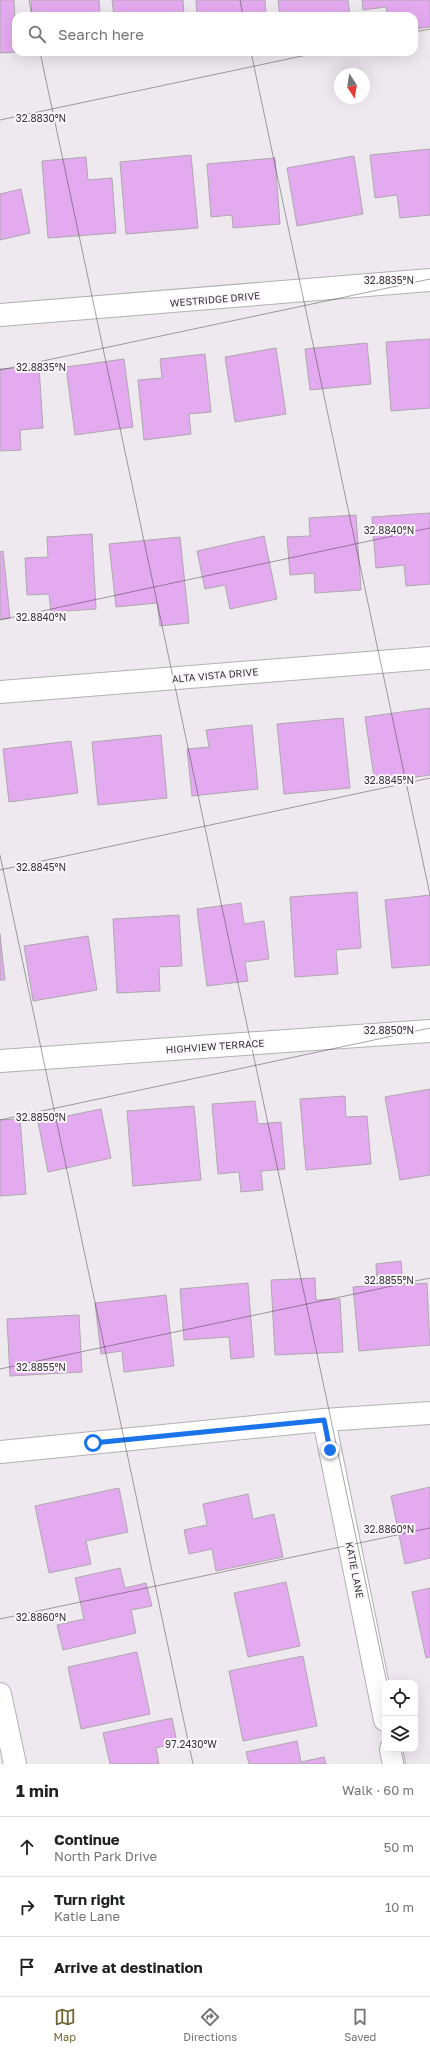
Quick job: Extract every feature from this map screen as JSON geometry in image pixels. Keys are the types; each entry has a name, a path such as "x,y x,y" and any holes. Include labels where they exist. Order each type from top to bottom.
{"street":[{"name":"WESTRIDGE DRIVE","path":"0,316 430,280"},
{"name":"ALTA VISTA DRIVE","path":"0,692 430,658"},
{"name":"HIGHVIEW TERRACE","path":"0,1061 430,1031"},
{"path":"0,1452 324,1420 430,1413"},
{"name":"KATIE LANE","path":"324,1420 384,1716"},
{"path":"0,1694 14,1764"},
{"path":"392,1752 394,1764"}],"building":[{"path":"0,0 14,0 15,12 12,12 12,52 0,53"},
{"path":"31,0 99,0 100,12 32,12"},
{"path":"112,0 183,0 184,12 114,12"},
{"path":"196,0 265,0 266,12 197,12"},
{"path":"278,0 348,0 350,12 280,12"},
{"path":"362,0 430,0 430,27 418,28 418,12 387,12 386,7 363,10"},
{"path":"430,149 430,215 400,218 397,195 375,198 370,155"},
{"path":"191,155 198,228 126,234 120,162"},
{"path":"354,156 363,214 297,226 287,168"},
{"path":"86,157 88,180 112,178 116,233 48,238 42,161"},
{"path":"275,158 280,224 233,228 232,215 211,217 207,164"},
{"path":"21,189 30,233 0,240 0,194"},
{"path":"430,339 430,408 391,411 386,342"},
{"path":"367,343 371,384 310,390 305,349"},
{"path":"276,348 286,414 235,422 225,357"},
{"path":"205,354 211,412 189,414 191,434 144,440 138,380 162,378 160,359"},
{"path":"124,359 133,427 75,435 66,367"},
{"path":"39,367 43,428 20,430 21,450 0,451 0,369"},
{"path":"430,513 430,584 406,586 404,565 376,568 372,517"},
{"path":"356,515 361,590 315,593 314,573 290,575 287,537 310,536 309,518"},
{"path":"92,534 96,609 51,612 49,594 27,595 25,558 48,557 47,537"},
{"path":"264,536 277,599 230,609 225,585 205,589 197,551"},
{"path":"180,537 189,623 160,626 157,603 116,607 109,544"},
{"path":"3,551 10,618 0,619 0,552"},
{"path":"430,708 430,775 375,783 365,717"},
{"path":"343,718 350,788 284,794 277,724"},
{"path":"252,725 258,789 192,796 187,749 209,747 206,730"},
{"path":"161,735 167,798 98,805 92,742"},
{"path":"71,741 78,793 9,802 3,749"},
{"path":"357,892 361,948 336,950 338,974 295,977 290,897"},
{"path":"430,895 430,965 392,968 385,900"},
{"path":"241,903 244,924 264,921 269,959 245,962 248,981 207,986 197,909"},
{"path":"179,915 182,966 159,967 160,991 117,993 113,919"},
{"path":"0,934 5,980 0,980"},
{"path":"88,936 97,990 33,1001 24,946"},
{"path":"430,1089 430,1175 400,1180 385,1097"},
{"path":"345,1096 346,1117 367,1116 371,1164 306,1170 300,1099"},
{"path":"255,1101 258,1124 281,1122 285,1169 261,1171 263,1190 241,1192 239,1172 218,1174 212,1104"},
{"path":"194,1106 201,1180 133,1186 127,1111"},
{"path":"101,1109 111,1158 48,1172 38,1122"},
{"path":"20,1119 26,1194 0,1196 0,1120"},
{"path":"401,1261 403,1285 427,1283 430,1345 359,1351 353,1287 377,1285 376,1264"},
{"path":"315,1278 316,1300 340,1299 343,1352 275,1355 271,1280"},
{"path":"248,1283 254,1357 231,1359 229,1337 184,1340 180,1289"},
{"path":"166,1295 174,1366 124,1372 122,1351 101,1354 95,1303"},
{"path":"79,1315 82,1372 10,1376 7,1319"},
{"path":"430,1487 430,1558 405,1564 391,1496"},
{"path":"119,1488 128,1532 86,1541 91,1564 49,1573 35,1506"},
{"path":"248,1494 253,1519 274,1514 283,1557 216,1571 212,1549 189,1554 184,1530 207,1525 203,1504"},
{"path":"120,1568 125,1588 146,1583 152,1606 131,1610 136,1633 63,1650 57,1625 84,1619 75,1578"},
{"path":"286,1582 300,1646 248,1657 234,1593"},
{"path":"430,1588 430,1657 426,1658 412,1592"},
{"path":"137,1652 150,1714 81,1729 68,1667"},
{"path":"303,1656 317,1726 243,1741 229,1671"},
{"path":"172,1718 177,1743 156,1748 159,1764 110,1764 103,1733"},
{"path":"297,1741 301,1762 324,1757 326,1764 249,1764 246,1752"}],"route":[{"path":"93,1443 324,1420 330,1450"}]}
